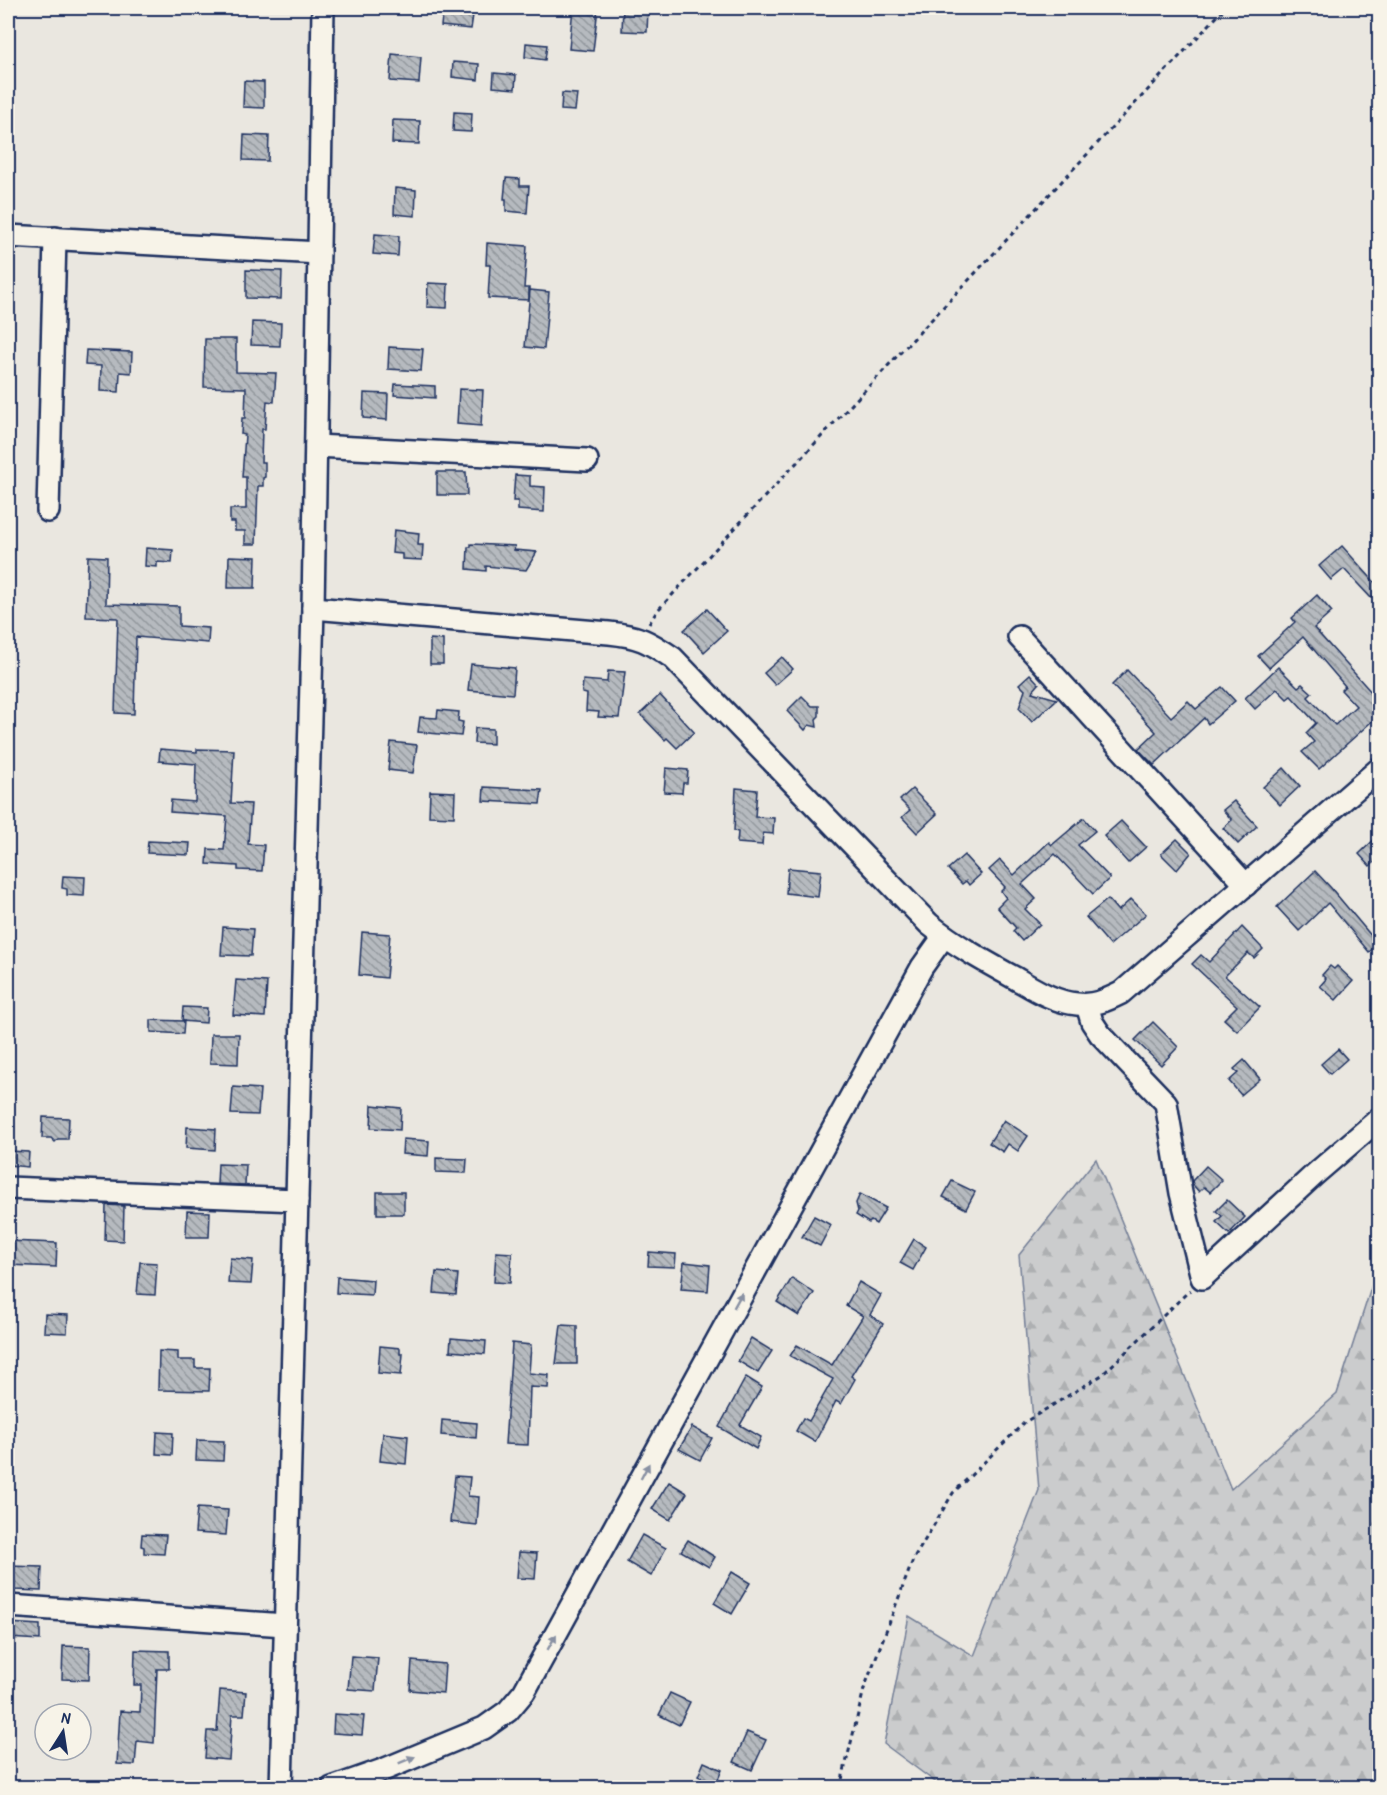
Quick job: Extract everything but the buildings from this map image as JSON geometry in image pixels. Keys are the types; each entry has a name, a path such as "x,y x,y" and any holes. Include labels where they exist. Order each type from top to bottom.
{"street":[{"path":"281,1788 313,608 323,8"},
{"path":"8,236 319,254"},
{"path":"48,511 55,238"},
{"path":"315,446 587,460"},
{"path":"313,608 609,633 641,638 673,658 912,909 944,936 1050,997 1065,1002 1087,1005 1102,1002 1121,993 1380,768"},
{"path":"1019,637 1246,885"},
{"path":"332,1788 383,1770 484,1728 508,1711 524,1692 916,978 944,936"},
{"path":"1087,1005 1092,1022 1100,1034 1166,1103 1181,1193 1202,1278 1380,1118"},
{"path":"8,1188 297,1200"},
{"path":"8,1606 285,1625"}],"path":[{"path":"641,638 657,611 1225,8"},
{"path":"1328,8 1380,12"},
{"path":"840,1788 864,1689 913,1560 953,1493 1025,1422 1102,1375 1202,1278"}],"green space":[{"path":"1096,1159 1231,1489 1337,1394 1379,1263 1379,1787 942,1787 884,1744 909,1616 974,1656 1039,1490 1019,1255"}]}
